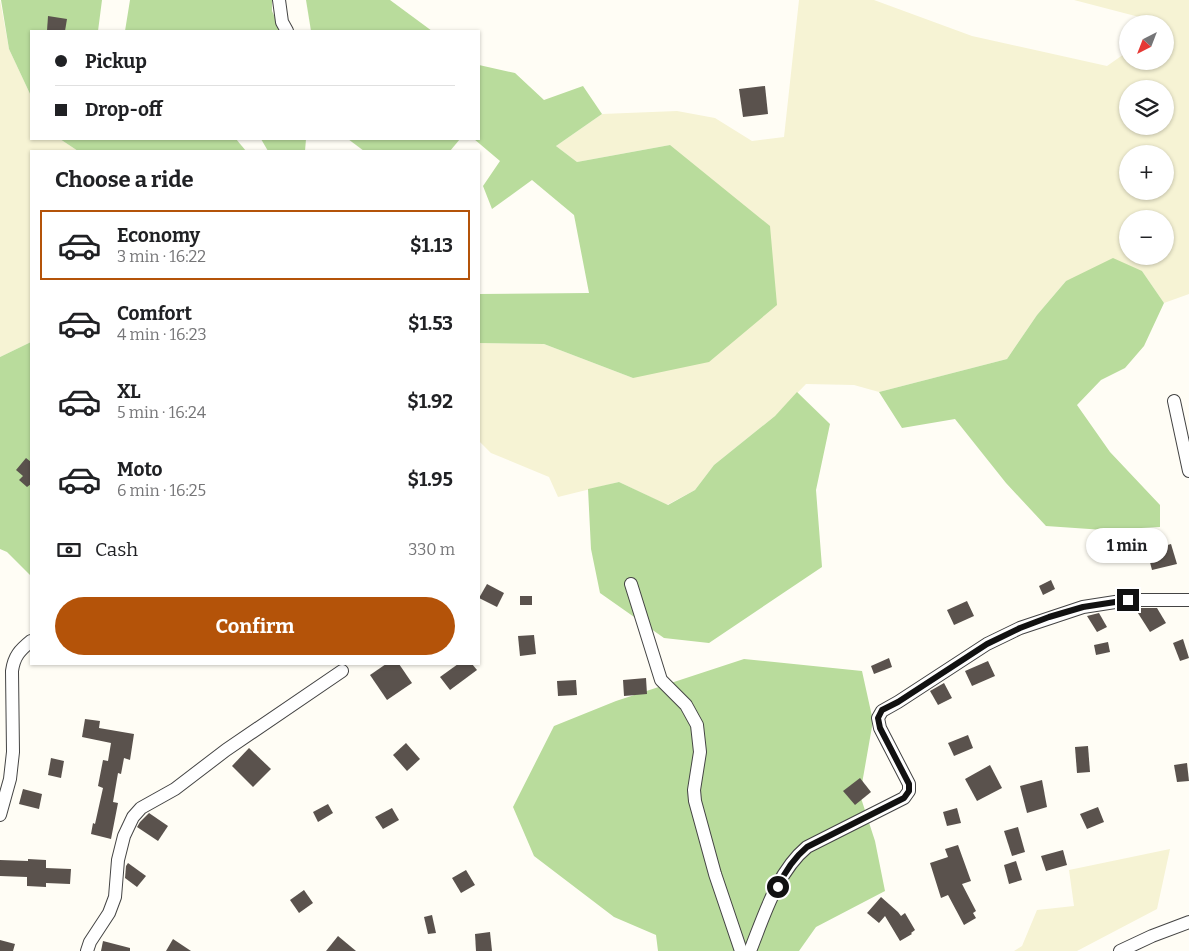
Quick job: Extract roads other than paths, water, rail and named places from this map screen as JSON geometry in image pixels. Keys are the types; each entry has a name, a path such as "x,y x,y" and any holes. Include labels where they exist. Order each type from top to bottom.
{"street":[{"path":"279,0 282,22 286,30"},
{"path":"1174,401 1189,472"},
{"path":"630,584 661,680 686,705 697,725 700,752 694,790 695,801 715,874 741,951"},
{"path":"750,951 764,915 785,872 798,854 807,847 904,798 909,791 909,784 880,728 878,718 882,710 898,702 987,644 1034,623 1083,607 1128,600 1189,600"},
{"path":"0,815 10,779 13,752 12,671 18,652 30,642"},
{"path":"87,951 115,897 118,860 124,836 133,817 140,808 175,789 226,750 342,671"},
{"path":"0,744 13,752"},
{"path":"1120,951 1189,922"}]}
